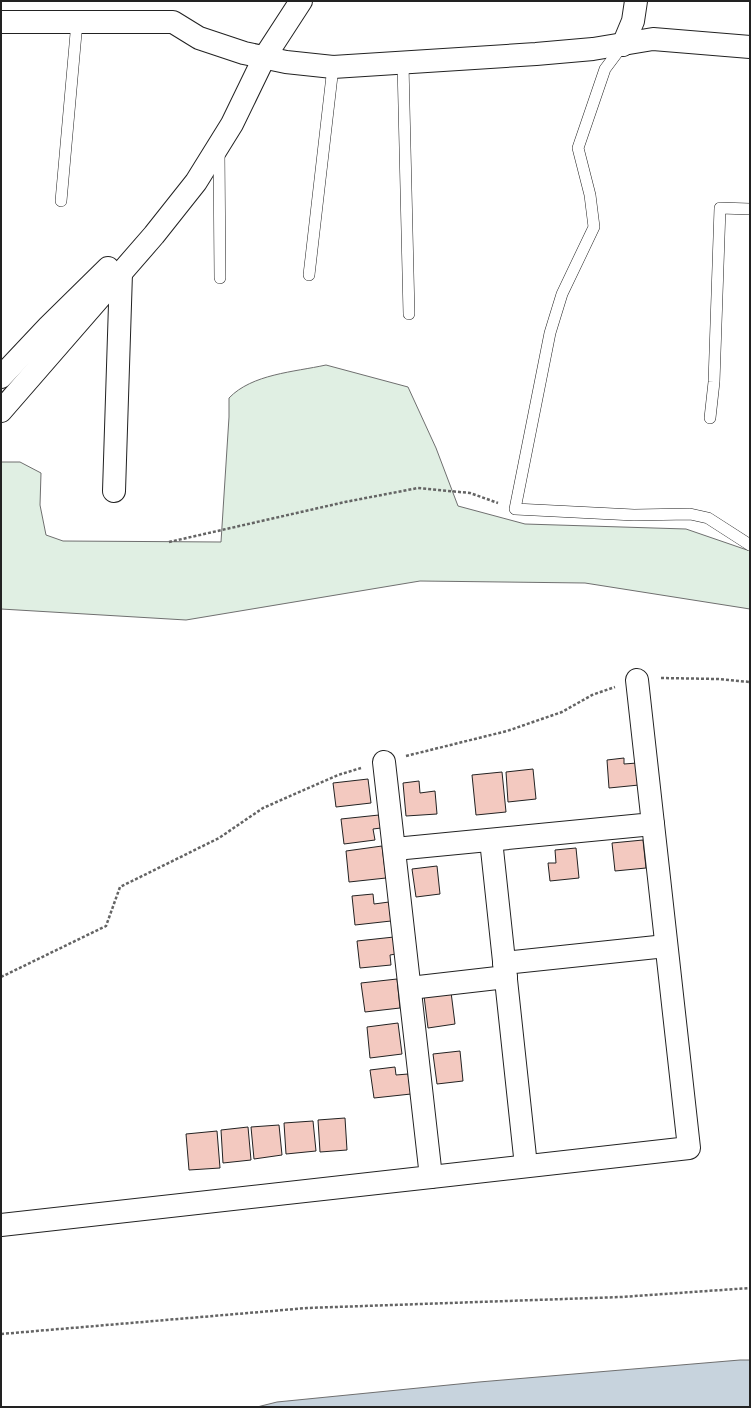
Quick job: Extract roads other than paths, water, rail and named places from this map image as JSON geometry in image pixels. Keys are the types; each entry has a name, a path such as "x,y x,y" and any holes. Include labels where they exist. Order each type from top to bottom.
{"street":[{"path":"1,411 154,235 196,182 232,124 264,58 301,1"},
{"path":"623,45 633,21 636,1"},
{"path":"1,22 173,22 199,38 264,58 333,67 403,64 536,54 623,45 653,40 750,47"},
{"path":"1,377 48,326 196,182"},
{"path":"114,491 121,273"},
{"path":"1,1225 689,1148 636,680"},
{"path":"384,762 395,849 430,1177"},
{"path":"395,849 653,824"},
{"path":"491,840 526,1166"},
{"path":"410,988 505,970 666,946"}],"lane":[{"path":"61,201 77,22"},
{"path":"623,45 605,68 578,148 590,196 594,227 562,294 550,333 515,510 634,515 690,514 708,518 750,545"},
{"path":"403,64 409,314"},
{"path":"309,275 333,67"},
{"path":"219,144 220,278"},
{"path":"710,418 714,382 720,208 750,210"}]}
